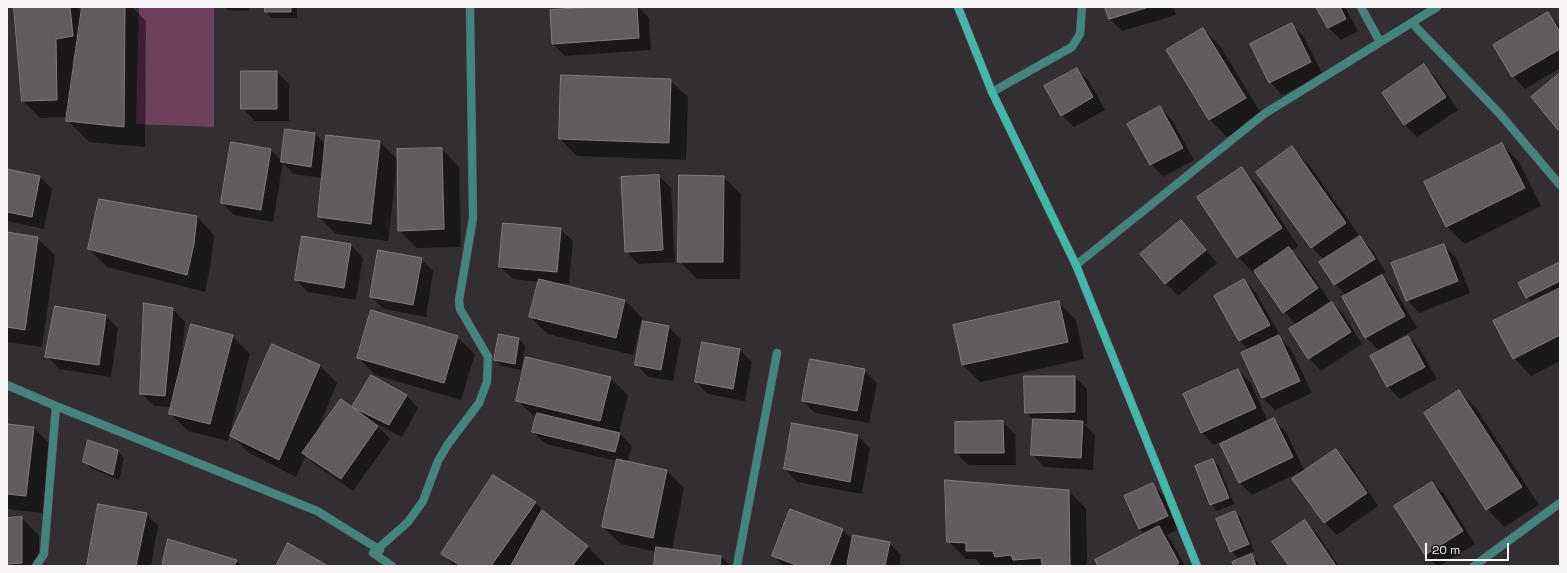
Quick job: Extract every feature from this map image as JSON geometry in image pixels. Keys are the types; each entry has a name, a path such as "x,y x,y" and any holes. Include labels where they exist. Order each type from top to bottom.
{"street":[{"path":"375,551 408,522 423,501 438,461 448,444 479,403 487,382 488,356 460,309 459,300 473,218 470,7"},
{"path":"958,7 992,92 1076,265 1197,566"},
{"path":"992,92 1072,47 1080,34 1082,7"},
{"path":"1361,7 1380,42"},
{"path":"1076,265 1264,114 1437,7"},
{"path":"1412,22 1499,113 1560,185"},
{"path":"737,566 777,353"},
{"path":"7,385 317,510 375,551 392,566"},
{"path":"36,566 44,554 56,406"},
{"path":"1474,566 1560,503"}],"shaded area":[{"path":"139,7 214,7 214,127 136,124"}],"building":[{"path":"14,7 70,7 73,36 56,39 57,100 22,101"},
{"path":"82,7 125,7 124,127 66,121"},
{"path":"265,7 291,7 291,12 265,12"},
{"path":"596,7 637,7 639,38 552,44 550,10"},
{"path":"1105,7 1149,7 1109,19"},
{"path":"1316,7 1340,7 1346,19 1328,28"},
{"path":"1548,12 1560,32 1560,49 1512,77 1493,45"},
{"path":"1292,23 1311,62 1269,83 1250,44"},
{"path":"1203,28 1246,98 1209,120 1166,50"},
{"path":"1424,64 1446,97 1404,125 1382,93"},
{"path":"1077,68 1093,97 1061,116 1044,86"},
{"path":"241,71 277,71 277,109 241,109"},
{"path":"1560,73 1560,130 1559,131 1531,97"},
{"path":"561,75 671,79 669,143 559,139"},
{"path":"1160,106 1183,148 1150,165 1127,124"},
{"path":"285,129 315,133 311,167 281,162"},
{"path":"326,135 380,141 371,224 318,217"},
{"path":"231,142 271,149 261,210 221,203"},
{"path":"1502,143 1525,188 1446,227 1424,182"},
{"path":"1292,146 1346,223 1311,248 1256,172"},
{"path":"442,148 444,229 398,231 397,149"},
{"path":"1242,167 1282,228 1237,258 1197,197"},
{"path":"7,169 40,176 32,217 7,212"},
{"path":"659,175 663,250 625,252 621,177"},
{"path":"679,175 724,176 723,262 678,262"},
{"path":"99,199 197,216 194,244 187,275 88,249"},
{"path":"1181,220 1206,250 1165,284 1140,254"},
{"path":"503,223 561,228 557,272 499,267"},
{"path":"7,232 38,237 25,330 7,327"},
{"path":"302,236 351,244 344,288 295,280"},
{"path":"1360,236 1375,259 1334,285 1319,262"},
{"path":"1444,244 1458,281 1406,301 1391,263"},
{"path":"1289,247 1318,288 1283,313 1254,271"},
{"path":"378,250 422,258 413,305 370,297"},
{"path":"1560,262 1560,281 1526,298 1518,283"},
{"path":"1382,275 1405,316 1365,338 1342,297"},
{"path":"539,279 625,300 616,338 529,317"},
{"path":"1244,279 1270,325 1239,341 1214,296"},
{"path":"1560,288 1560,335 1513,359 1493,321"},
{"path":"1059,301 1068,342 962,365 953,325"},
{"path":"1332,302 1351,332 1308,359 1289,329"},
{"path":"144,303 173,308 165,396 140,394"},
{"path":"55,306 106,315 99,365 45,357"},
{"path":"371,310 458,336 444,383 357,358"},
{"path":"643,321 669,326 661,370 635,365"},
{"path":"191,324 233,335 210,424 169,414"},
{"path":"499,334 519,338 515,364 494,360"},
{"path":"1279,335 1300,381 1262,398 1241,353"},
{"path":"1408,336 1425,367 1387,387 1370,356"},
{"path":"702,342 740,349 733,389 695,382"},
{"path":"272,344 320,365 279,460 230,436"},
{"path":"526,357 611,377 600,421 516,401"},
{"path":"810,359 865,369 857,411 802,401"},
{"path":"1238,369 1256,408 1201,433 1183,394"},
{"path":"371,375 407,395 389,425 352,407"},
{"path":"1024,376 1075,376 1075,412 1025,413"},
{"path":"1459,390 1522,487 1486,510 1424,413"},
{"path":"341,399 378,426 341,479 302,453"},
{"path":"537,413 620,433 615,452 532,432"},
{"path":"1274,418 1293,457 1239,483 1220,444"},
{"path":"1033,419 1083,421 1081,458 1031,455"},
{"path":"1003,421 1004,453 955,453 955,422"},
{"path":"792,423 858,435 850,482 784,469"},
{"path":"7,424 34,427 26,496 7,494"},
{"path":"88,440 118,450 113,475 83,462"},
{"path":"1336,449 1367,493 1324,523 1292,479"},
{"path":"617,459 667,470 653,538 602,527"},
{"path":"1213,459 1229,498 1210,505 1195,466"},
{"path":"493,475 536,502 491,566 461,566 441,554"},
{"path":"945,480 1069,490 1070,566 1042,566 1041,558 1013,560 1011,555 995,557 993,551 966,551 966,543 947,542"},
{"path":"1432,482 1463,531 1425,555 1394,506"},
{"path":"1153,483 1168,516 1139,529 1124,496"},
{"path":"98,504 147,513 136,566 87,566"},
{"path":"790,509 843,529 829,566 799,566 772,556"},
{"path":"542,510 588,546 572,566 511,566"},
{"path":"1235,511 1249,544 1230,552 1216,519"},
{"path":"22,517 22,563 7,564 7,518"},
{"path":"1305,520 1336,566 1289,566 1272,542"},
{"path":"1159,526 1179,563 1174,566 1098,566 1095,560"},
{"path":"853,535 890,542 885,566 847,566"},
{"path":"168,539 237,560 234,566 162,566"},
{"path":"288,543 328,566 276,566"},
{"path":"656,547 721,556 720,566 654,566"},
{"path":"1252,554 1256,566 1234,566 1232,562"}]}
